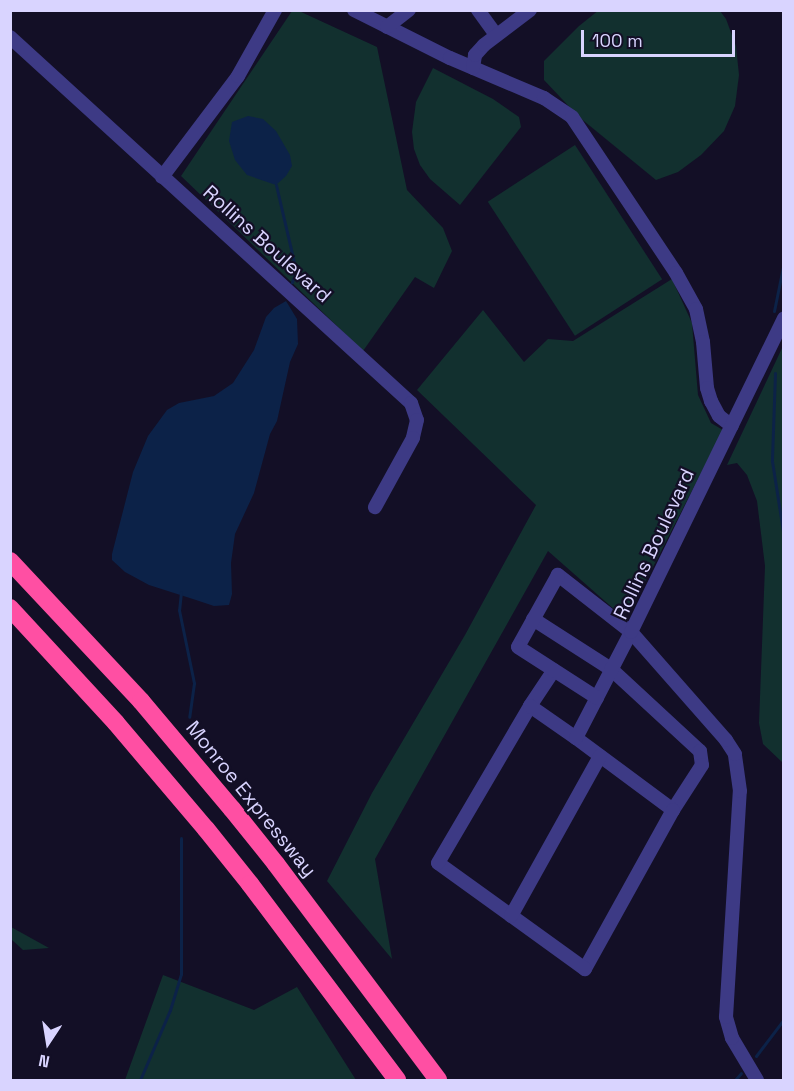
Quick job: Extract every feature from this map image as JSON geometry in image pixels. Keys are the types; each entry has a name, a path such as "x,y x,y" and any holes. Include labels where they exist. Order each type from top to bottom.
{"highway":[{"name":"Monroe Expressway","path":"10,561 117,675 232,809 438,1080"},
{"path":"10,608 116,723 206,829 265,903 397,1080"}],"street":[{"path":"162,177 238,76 274,10"},
{"path":"387,27 409,10"},
{"path":"478,10 496,35"},
{"path":"473,68 475,56 496,35 530,10"},
{"path":"359,12 473,68 555,103 580,126 627,203 676,273 696,309 704,342 707,388 719,416 732,426"},
{"name":"Rollins Boulevard","path":"10,37 411,403 417,420 413,438 375,507"},
{"name":"Rollins Boulevard","path":"757,1080 732,1038 726,1017 740,791 735,754 726,740 631,632 783,318"},
{"path":"576,738 597,698 611,669 631,632 558,575 518,646 597,698"},
{"path":"534,619 611,669 700,751 702,765 673,810 585,969 438,863 530,706 554,670"},
{"path":"530,706 673,810"},
{"path":"511,916 600,756"}],"green space":[{"path":"599,10 720,11 726,19 736,46 739,75 735,106 724,131 701,155 678,172 656,180 579,117 544,80 544,61 579,26"},
{"path":"292,11 299,11 377,47 407,190 443,228 452,251 434,288 415,277 363,351 181,176"},
{"path":"433,68 493,99 519,117 521,127 460,205 430,179 420,165 414,149 412,132 416,102"},
{"path":"575,145 662,279 575,336 488,202"},
{"path":"672,279 692,323 698,395 711,423 723,430 630,612 615,610 548,551 375,859 392,959 327,881 372,793 465,635 536,505 417,390 483,310 524,362 548,339 573,341"},
{"path":"783,346 783,763 763,744 759,723 765,566 757,501 747,475 737,463 727,465"},
{"path":"11,927 49,948 23,950 11,939"},
{"path":"163,975 254,1010 297,987 356,1080 125,1080"}],"water":[{"path":"248,116 263,119 276,131 290,155 292,166 286,176 276,185 247,175 235,160 229,141 232,122"},
{"path":"286,301 297,319 298,344 290,362 277,421 270,434 254,493 235,534 231,563 232,594 229,605 214,606 149,585 125,572 112,560 133,472 148,436 167,410 179,403 214,396 233,383 254,350 266,317 274,308"}],"waterway":[{"path":"276,185 296,271 292,282"},
{"path":"774,311 784,262"},
{"path":"775,373 772,461 784,538"},
{"path":"181,592 179,610 194,683 189,717"},
{"path":"140,1080 170,1010 181,974 181,838"},
{"path":"756,1056 784,1019"},
{"path":"735,1080 741,1073"}]}
